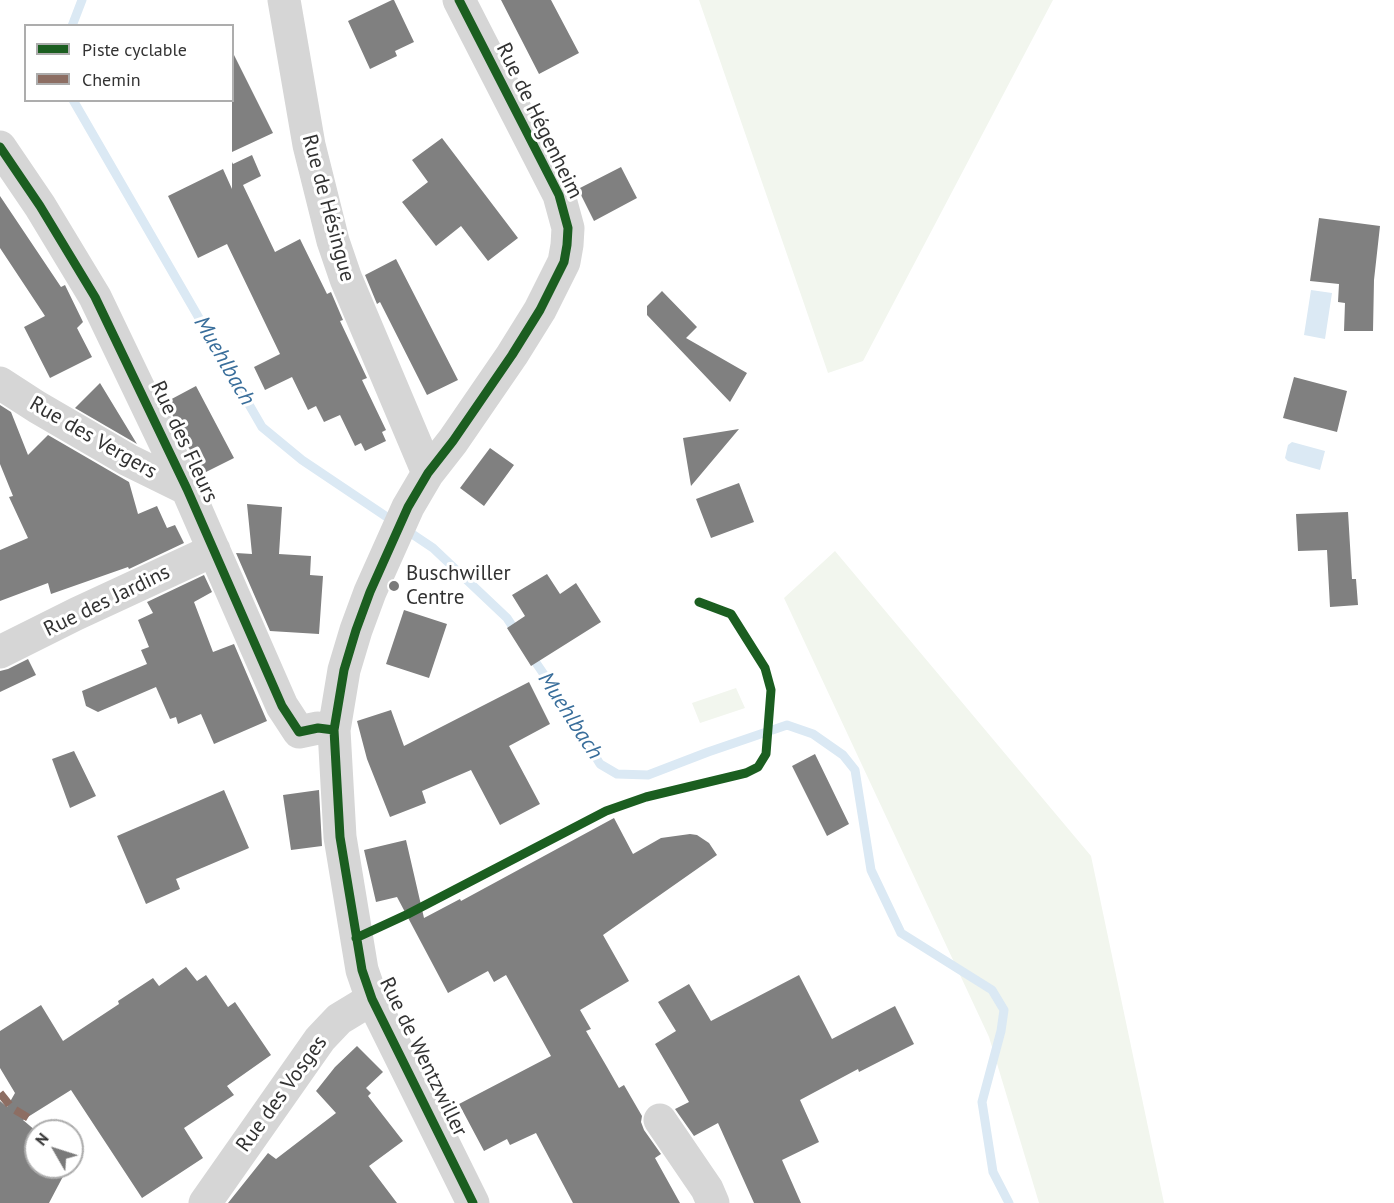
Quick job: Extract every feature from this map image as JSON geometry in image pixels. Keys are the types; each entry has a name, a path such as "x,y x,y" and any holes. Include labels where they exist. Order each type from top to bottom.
{"street":[{"name":"Rue de Hésingue","path":"284,0 309,145 333,241 346,279 428,473"},
{"name":"Rue de Hégenheim","path":"428,473 453,441 540,310 564,262 567,244 568,228 559,195 459,0"},
{"name":"Rue des Fleurs","path":"0,147 40,206 95,297 187,489 282,706 299,732 318,728 334,730"},
{"name":"Rue des Vergers","path":"0,383 128,460 187,489"},
{"name":"Rue de Wentzwiller","path":"428,473 408,507 385,557 356,630 344,670 334,730 340,837 362,970 372,999 473,1203"},
{"name":"Rue des Jardins","path":"0,652 214,550"},
{"name":"Rue des Vosges","path":"206,1203 320,1039 339,1019 372,999"},
{"path":"660,1120 707,1189 713,1203"}],"shaded area":[{"path":"699,0 1053,0 863,361 828,373"},
{"path":"1311,290 1332,293 1325,339 1304,335"},
{"path":"1292,442 1325,451 1320,470 1288,461 1285,458 1288,445"},
{"path":"835,551 1091,856 1164,1203 1039,1203 989,1037 784,598"},
{"path":"736,688 745,708 700,723 692,703"}],"building":[{"path":"392,0 414,42 395,51 397,56 370,69 348,21"},
{"path":"501,0 551,0 579,53 539,74"},
{"path":"234,55 273,133 232,152 232,102 234,102"},
{"path":"442,138 518,238 488,261 461,226 436,246 402,202 428,182 412,160"},
{"path":"252,155 261,176 243,185 275,252 300,239 327,294 331,292 343,320 340,321 367,378 362,380 386,430 382,432 386,441 365,451 361,443 355,446 340,415 324,422 316,406 308,410 292,377 265,390 254,367 280,354 227,244 198,258 168,196 223,169 232,189 232,162 233,164"},
{"path":"621,167 637,198 594,221 578,189"},
{"path":"0,196 61,287 65,285 83,322 77,328 92,357 50,378 24,327 45,316 0,248"},
{"path":"1319,218 1380,226 1374,280 1373,331 1344,331 1345,303 1338,302 1339,284 1310,281"},
{"path":"396,259 458,380 427,395 380,302 377,304 365,275"},
{"path":"662,291 697,327 686,338 747,373 730,402 647,315 647,306"},
{"path":"1294,377 1347,391 1337,432 1283,418"},
{"path":"100,383 137,444 75,408"},
{"path":"196,386 234,458 202,474 166,402"},
{"path":"0,405 11,412 28,455 48,435 129,482 138,514 157,506 167,528 175,525 184,543 129,569 128,567 51,594 48,583 0,601 0,550 28,538 9,497 13,496 0,464"},
{"path":"739,429 691,486 683,438"},
{"path":"490,448 514,465 484,506 460,488"},
{"path":"739,483 754,522 711,538 696,499"},
{"path":"247,504 282,507 279,554 311,556 310,575 323,576 319,634 270,631 236,553 252,554"},
{"path":"1348,512 1352,579 1356,579 1358,605 1330,607 1327,550 1298,551 1296,514"},
{"path":"547,574 560,594 576,583 601,622 531,666 507,628 525,616 512,595"},
{"path":"204,575 212,592 194,602 213,652 234,644 267,721 214,744 201,714 178,724 176,717 170,719 156,687 98,712 86,706 82,691 147,664 141,650 149,647 138,620 153,613 147,602"},
{"path":"404,610 447,624 429,678 386,664"},
{"path":"28,659 36,675 0,692 0,671"},
{"path":"529,682 550,724 509,746 540,804 500,825 471,770 422,791 426,803 390,817 367,759 357,721 391,710 404,746"},
{"path":"74,751 96,796 70,808 52,759"},
{"path":"815,754 849,824 827,836 792,766"},
{"path":"224,790 249,848 176,879 180,889 146,904 117,836"},
{"path":"319,790 322,846 291,850 283,795"},
{"path":"614,818 633,854 661,838 690,834 697,835 709,843 717,855 603,935 629,981 580,1010 591,1029 586,1031 619,1088 624,1085 642,1116 641,1122 644,1130 661,1154 655,1158 680,1203 573,1203 536,1133 510,1145 507,1139 484,1151 459,1104 551,1056 506,975 494,982 488,971 448,993 397,897 376,902 364,850 406,840 424,918 460,899 461,901"},
{"path":"186,967 197,981 206,975 228,1007 235,1002 271,1055 227,1086 234,1095 184,1128 203,1158 142,1198 71,1090 23,1120 24,1179 62,1179 49,1203 0,1203 0,1101 7,1107 15,1093 0,1068 0,1031 41,1005 63,1041 119,1004 118,1001 153,978 159,986"},
{"path":"799,975 832,1039 895,1006 914,1044 859,1072 858,1069 800,1100 819,1142 782,1160 801,1203 754,1203 718,1123 694,1136 675,1109 689,1102 655,1044 676,1031 658,1002 689,984 711,1021"},
{"path":"357,1046 383,1072 366,1088 371,1093 368,1096 403,1141 369,1166 397,1203 228,1203 268,1153 276,1159 336,1113 316,1091 335,1067"}],"waterway":[{"name":"Muehlbach","path":"73,24 82,0"},
{"name":"Muehlbach","path":"74,102 262,427 302,460 433,548 507,618 518,635"},
{"name":"Muehlbach","path":"530,654 600,764 617,774 648,775 787,725 813,734 843,755 855,770 871,870 901,933 992,990 1004,1010 1001,1031 982,1102 993,1172 1009,1203"}],"marked path":[{"path":"0,1093 12,1108 30,1119"}],"cycle path":[{"path":"459,0 559,195 568,228 567,245 564,262 540,310 453,441 428,473 408,507 370,592 356,630 344,670 334,730 340,837 362,970 372,999 473,1203"},
{"path":"0,147 40,206 95,297 187,489 282,706 299,732 318,728 334,730"},
{"path":"356,938 408,914 606,811 646,797 746,773 758,767 766,754 771,690 765,668 731,614 699,602"}],"place":[{"name":"Buschwiller Centre","path":"394,586"}]}
